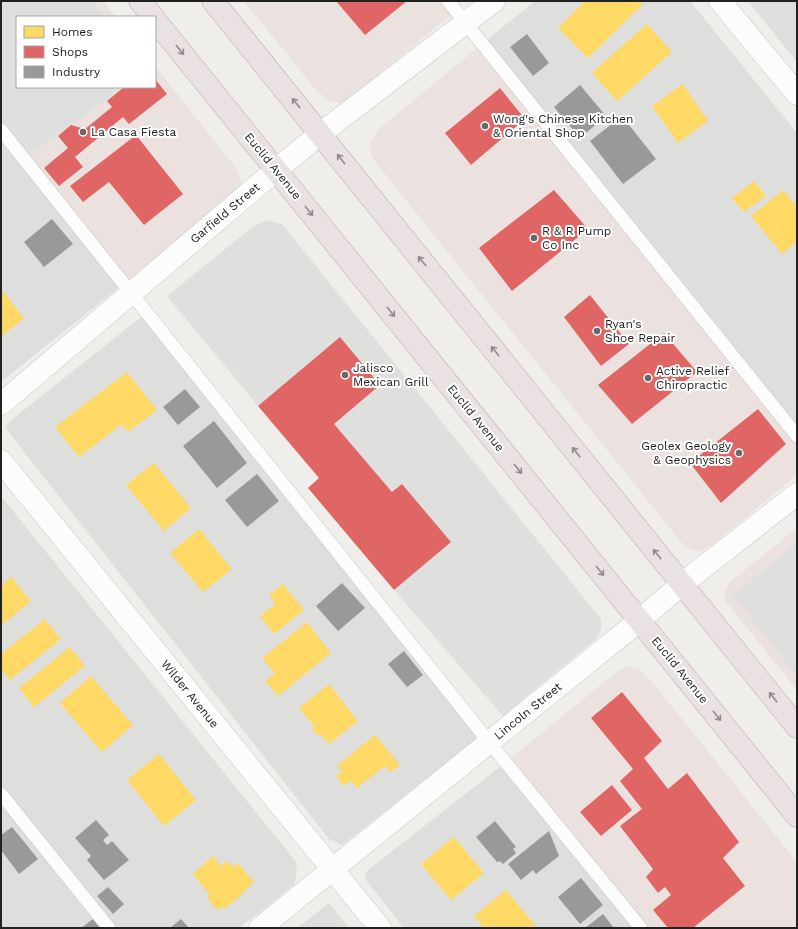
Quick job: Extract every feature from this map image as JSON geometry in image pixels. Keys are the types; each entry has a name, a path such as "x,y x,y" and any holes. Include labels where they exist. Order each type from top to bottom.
{"highway":[{"path":"140,1 151,16"},
{"path":"213,1 797,727"},
{"name":"Euclid Avenue","path":"156,21 797,816"}],"street":[{"name":"Garfield Street","path":"1,404 320,134 494,1"},
{"path":"720,1 797,94"},
{"name":"Wilder Avenue","path":"1,460 380,928"},
{"name":"Lincoln Street","path":"260,928 640,620 682,584 797,494"}],"lane":[{"path":"448,1 797,436"},
{"path":"1,130 130,294 489,742 641,928"},
{"path":"1,794 109,928"}],"shaded area":[{"path":"1,1 103,1 115,16 16,16 16,88 156,88 156,67 236,168 243,186 123,284 1,129"},
{"path":"1,1 92,1 104,16 16,16 16,88 121,88 58,136 23,157 1,130"},
{"path":"244,1 448,1 456,11 342,104 329,101 315,89"},
{"path":"535,1 690,1 797,133 797,436 482,44"},
{"path":"748,1 797,1 797,62"},
{"path":"482,44 797,436 797,475 716,542 700,552 685,547 372,158 369,145 378,130"},
{"path":"1,129 123,284 1,382"},
{"path":"269,220 282,224 601,619 601,630 597,638 503,716 394,590 451,542 402,484 392,492 334,424 380,385 340,338 258,406 167,296 254,226"},
{"path":"146,313 482,734 342,845 329,839 6,427 9,422"},
{"path":"1,496 297,863 295,884 239,928 1,928"},
{"path":"797,528 797,690 726,602 724,595 730,582"},
{"path":"797,543 797,676 733,596"},
{"path":"628,666 639,669 658,689 797,862 797,928 641,928 505,763 619,670"},
{"path":"505,763 641,928 404,928 366,880 365,875 368,870"},
{"path":"329,903 349,928 297,928"}],"building: Homes":[{"path":"585,1 640,1 643,4 588,58 558,28"},
{"path":"647,24 672,52 617,101 592,73"},
{"path":"683,84 708,121 678,143 652,106"},
{"path":"754,181 766,196 744,212 732,198"},
{"path":"783,190 797,207 797,241 782,254 751,216"},
{"path":"1,289 24,318 1,337"},
{"path":"127,372 157,410 128,432 122,424 79,457 55,427"},
{"path":"154,463 191,508 164,531 126,485"},
{"path":"199,529 232,569 203,592 170,553"},
{"path":"11,577 31,601 1,626 1,586"},
{"path":"283,584 304,610 274,634 260,616 276,604 269,595"},
{"path":"45,619 61,639 10,680 1,669 1,654"},
{"path":"307,622 331,653 278,696 265,681 275,673 262,658"},
{"path":"70,647 85,666 34,707 19,688"},
{"path":"91,676 133,725 102,752 60,703"},
{"path":"329,684 358,721 329,744 320,734 318,736 312,729 315,727 299,708"},
{"path":"375,735 400,765 391,772 385,766 357,788 351,781 344,786 336,776 342,772 337,766"},
{"path":"159,754 196,800 164,826 127,780"},
{"path":"454,837 484,873 451,900 421,864"},
{"path":"213,856 221,866 228,861 233,867 238,863 254,882 242,893 243,894 224,909 221,907 217,910 207,898 210,895 193,874"},
{"path":"506,890 536,926 534,928 484,928 474,916"}],"building: Shops":[{"path":"336,1 407,1 365,35"},
{"name":"La Casa Fiesta","path":"156,80 167,94 129,124 123,117 75,157 83,167 59,186 44,168 68,148 58,136 71,125 85,129 112,107 107,101 123,88 156,88"},
{"name":"Wong's Chinese Kitchen & Oriental Shop","path":"500,88 525,119 471,165 445,133"},
{"path":"136,135 183,194 144,225 109,182 83,202 70,186"},
{"name":"R & R Pump Co Inc","path":"554,190 588,229 512,291 479,248"},
{"name":"Ryan's Shoe Repair","path":"590,295 629,344 601,366 564,317"},
{"name":"Active Relief Chiropractic","path":"664,333 697,372 632,424 598,385"},
{"path":"340,337 380,385 334,424 392,492 402,484 451,542 394,590 308,488 319,478 258,406"},
{"name":"Geolex Geology & Geophysics","path":"758,409 786,444 721,503 690,463"},
{"path":"622,692 662,741 644,758 668,789 687,773 739,842 723,858 745,886 693,928 668,928 653,910 671,895 665,887 658,893 646,877 653,869 620,826 642,809 620,781 633,769 591,718"},
{"path":"612,785 632,810 601,836 580,812"}],"building: Industry":[{"path":"527,34 549,63 533,76 510,47"},
{"path":"580,85 606,116 580,138 554,107"},
{"path":"622,116 656,159 623,184 590,141"},
{"path":"52,219 73,244 44,267 24,242"},
{"path":"185,389 200,407 178,425 163,407"},
{"path":"214,421 247,463 217,488 183,446"},
{"path":"257,474 279,501 247,527 225,500"},
{"path":"342,583 365,608 338,631 316,606"},
{"path":"404,651 423,675 407,687 388,664"},
{"path":"96,820 109,835 103,840 107,845 112,841 129,860 104,880 87,860 91,856 75,838"},
{"path":"495,821 516,847 513,849 516,853 503,864 500,861 497,862 476,837"},
{"path":"12,827 38,859 19,874 1,850 1,835"},
{"path":"549,831 559,856 536,874 533,870 521,880 508,864"},
{"path":"581,878 603,905 580,924 558,897"},
{"path":"108,887 124,904 113,914 97,896"},
{"path":"603,914 614,928 585,928"},
{"path":"93,919 101,928 81,928"},
{"path":"181,919 189,928 170,928"}],"place":[{"name":"Wong's Chinese Kitchen & Oriental Shop","path":"485,126"},
{"name":"La Casa Fiesta","path":"83,132"},
{"name":"R & R Pump Co Inc","path":"534,238"},
{"name":"Ryan's Shoe Repair","path":"597,331"},
{"name":"Jalisco Mexican Grill","path":"345,375"},
{"name":"Active Relief Chiropractic","path":"648,378"},
{"name":"Geolex Geology & Geophysics","path":"739,453"}]}
